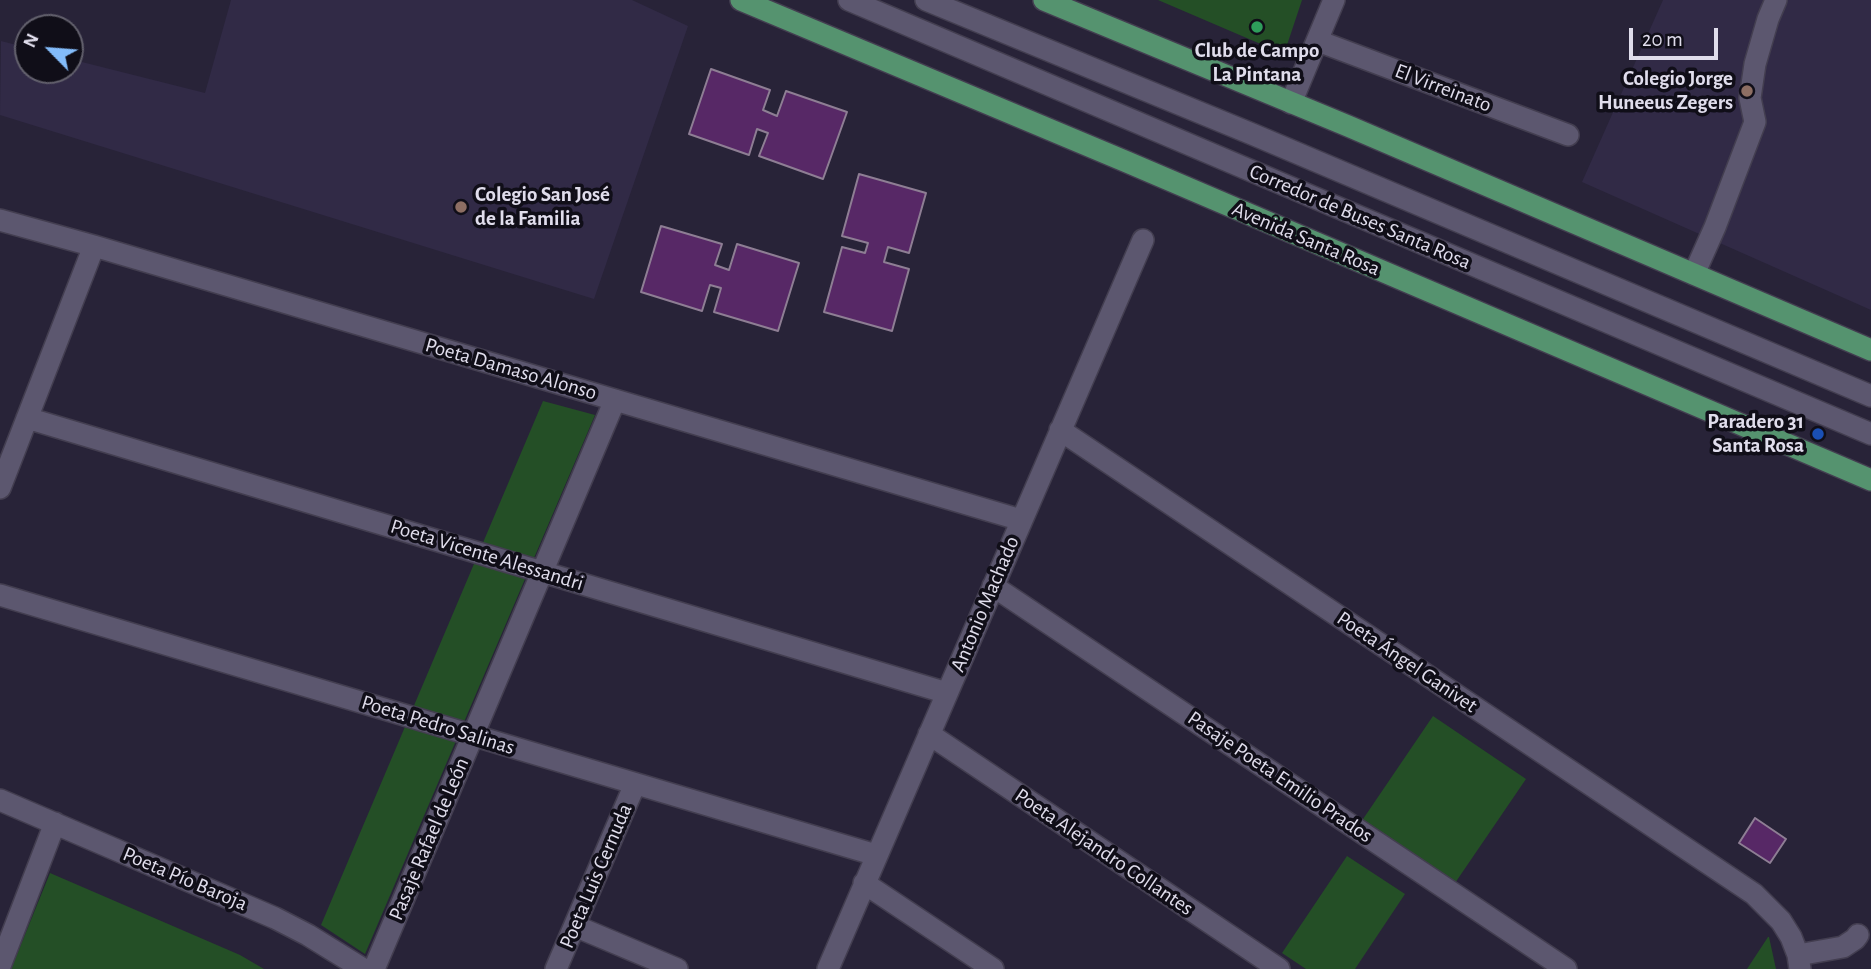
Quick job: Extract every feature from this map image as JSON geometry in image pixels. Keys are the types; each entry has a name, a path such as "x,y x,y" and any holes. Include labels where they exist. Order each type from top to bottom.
{"main road":[{"name":"Avenida Santa Rosa","path":"741,0 1871,480"},
{"path":"1044,0 1871,350"}],"street":[{"name":"Corredor de Buses Santa Rosa","path":"849,0 1871,434"},
{"name":"Corredor de Buses Santa Rosa","path":"926,0 1252,134 1871,396"},
{"path":"1291,103 1334,0"},
{"path":"1695,274 1755,122 1750,98 1755,64 1776,0"},
{"name":"El Virreinato","path":"1318,41 1568,135"},
{"name":"Poeta Damaso Alonso","path":"0,220 1021,520"},
{"name":"Antonio Machado","path":"828,969 1143,240"},
{"path":"0,488 94,246"},
{"name":"Pasaje Rafael de León","path":"374,969 615,400"},
{"name":"Poeta Vicente Alessandri","path":"27,418 947,693"},
{"name":"Poeta Ángel Ganivet","path":"1060,430 1754,894 1781,920 1791,937 1799,962"},
{"name":"Pasaje Poeta Emilio Prados","path":"993,586 1566,969"},
{"name":"Poeta Pedro Salinas","path":"0,595 876,855"},
{"name":"Poeta Alejandro Collantes","path":"929,734 1279,969"},
{"name":"Poeta Luis Cernuda","path":"556,969 635,784"},
{"name":"Poeta Pío Baroja","path":"0,800 275,918 363,969"},
{"path":"0,966 55,824"},
{"path":"864,883 993,969"},
{"path":"575,926 677,969"},
{"path":"1799,962 1843,947 1858,935"}],"shaded area":[{"name":"Colegio San José de la Familia","path":"231,0 632,0 688,26 594,299 0,115 1,41 14,44 14,84 84,84 84,63 205,93"},
{"name":"Colegio Jorge Huneeus Zegers","path":"1663,0 1871,0 1871,310 1582,182"}],"green space":[{"name":"Club de Campo La Pintana","path":"1158,0 1302,0 1284,54"},
{"path":"543,401 595,415 365,954 321,925"},
{"path":"1433,716 1526,779 1453,886 1361,822"},
{"path":"1347,856 1405,894 1355,969 1306,969 1282,953"},
{"path":"50,873 240,955 264,969 11,969"},
{"path":"1768,937 1776,969 1747,969"}],"building":[{"path":"711,69 770,90 763,110 777,116 786,91 847,112 823,179 759,156 768,133 757,129 749,155 689,134"},
{"path":"859,174 926,193 909,253 888,247 884,262 909,269 892,331 824,312 842,247 865,253 868,243 842,236"},
{"path":"661,226 722,244 715,265 729,270 737,244 799,263 778,331 714,312 721,288 710,285 702,311 641,292"},
{"path":"1755,818 1786,839 1770,863 1739,843"}],"place":[{"name":"Club de Campo La Pintana","path":"1257,27"},
{"name":"Colegio Jorge Huneeus Zegers","path":"1747,91"},
{"name":"Colegio San José de la Familia","path":"461,207"},
{"name":"Paradero 31 Santa Rosa","path":"1818,434"}]}
